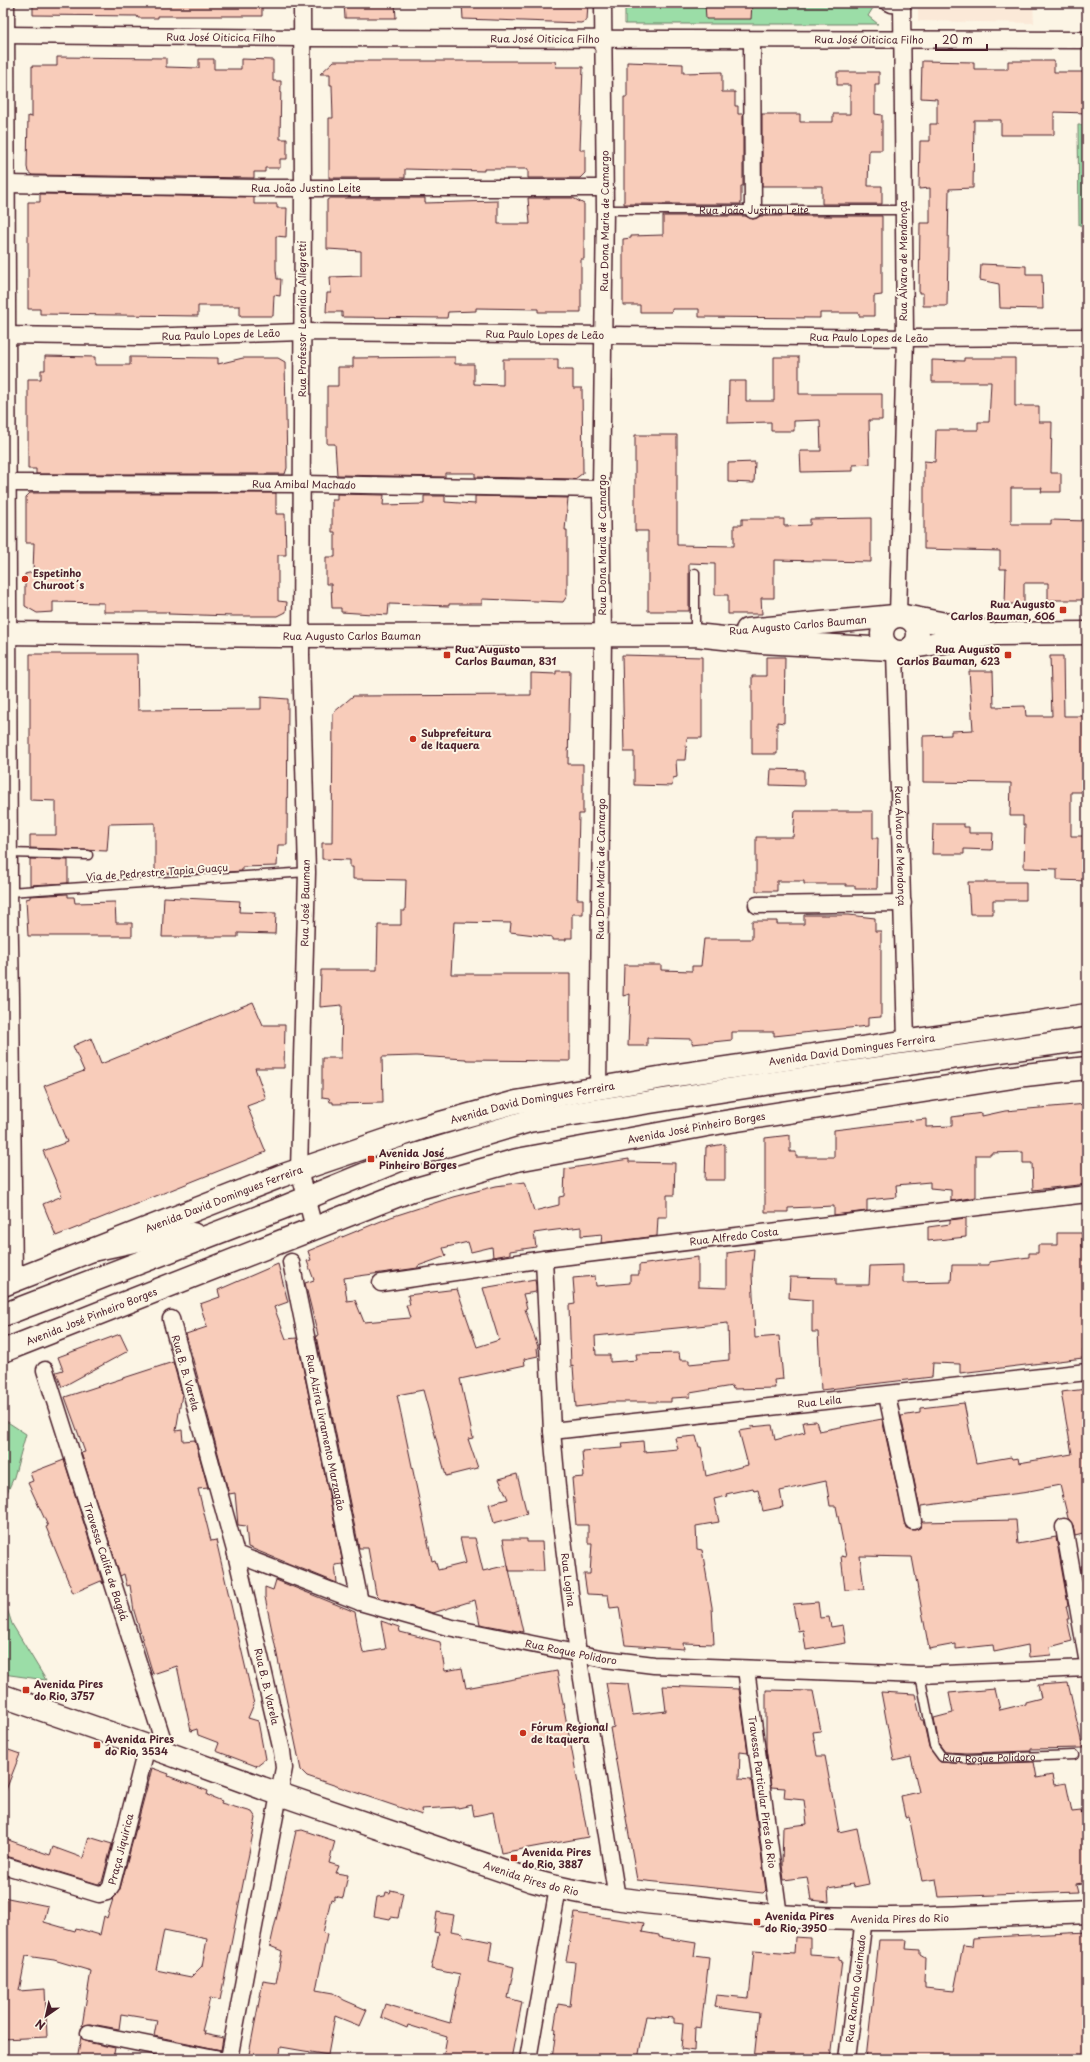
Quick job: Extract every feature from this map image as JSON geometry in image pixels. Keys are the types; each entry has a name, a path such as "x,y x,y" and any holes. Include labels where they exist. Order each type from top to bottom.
{"main road":[{"name":"Rua Augusto Carlos Bauman","path":"5,633 301,636 698,635 899,616 997,634"},
{"path":"899,616 914,622 917,638 899,649 882,639 882,628 885,622 899,616"},
{"name":"Rua Augusto Carlos Bauman","path":"698,635 761,642 899,649 997,634 1087,633"},
{"name":"Avenida David Domingues Ferreira","path":"8,1283 298,1170 422,1128 516,1102 906,1040 1087,1015"},
{"path":"3,1315 305,1199 402,1159 529,1121 765,1084 1087,1039"},
{"name":"Avenida José Pinheiro Borges","path":"3,1351 409,1191 517,1160 718,1123 1025,1076 1087,1068"},
{"path":"92,1250 148,1238 220,1231"},
{"name":"Avenida Pires do Rio","path":"3,1696 280,1794 533,1881 558,1888 617,1898 779,1916 864,1918 1087,1912"}],"street":[{"path":"6,3 4,35 6,184 5,335 8,483 5,560 8,853 8,1283"},
{"name":"Rua Professor Leonídio Allegretti","path":"301,636 303,187 302,3"},
{"name":"Rua Dona Maria de Camargo","path":"598,1088 603,635 601,489 605,210 603,3"},
{"name":"Rua Álvaro de Mendonça","path":"899,616 905,337 902,6"},
{"name":"Rua José Oiticica Filho","path":"4,35 301,38 1087,40"},
{"path":"752,40 753,210"},
{"name":"Rua João Justino Leite","path":"6,184 259,188 605,188"},
{"name":"Rua Paulo Lopes de Leão","path":"5,335 140,337 302,332 1087,337"},
{"name":"Rua Amibal Machado","path":"8,483 302,484 601,489"},
{"name":"Rua José Bauman","path":"298,1170 307,872 301,636"},
{"name":"Rua Álvaro de Mendonça","path":"899,649 906,1040"},
{"path":"758,905 903,903"},
{"path":"298,1170 314,1228"},
{"name":"Rua Alfredo Costa","path":"381,1283 544,1259 1087,1194"},
{"name":"Rua Logina","path":"544,1259 552,1431 559,1508 578,1654 617,1898"},
{"name":"Rua Alzira Livramento Marzagão","path":"291,1262 360,1602"},
{"name":"Rua B. B. Varela","path":"171,1320 236,1554 282,1751 284,1768 229,2059"},
{"name":"Travessa Califa de Bagdá","path":"45,1370 167,1753"},
{"name":"Rua Leila","path":"552,1431 1087,1372"},
{"path":"887,1395 913,1521"},
{"path":"1064,1527 1087,1658"},
{"name":"Rua Roque Polidoro","path":"236,1554 360,1602 448,1627 578,1654 654,1665 920,1675 1087,1668"},
{"name":"Travessa Particular Pires do Rio","path":"746,1669 779,1916"},
{"name":"Praça Jiquirica","path":"3,1865 99,1894 107,1892 111,1887 147,1746"},
{"path":"528,2059 558,1888"},
{"name":"Rua Rancho Queimado","path":"846,2059 864,1918"},
{"path":"89,2033 220,2059"}],"lane":[{"path":"881,3 891,8 902,6"},
{"name":"Rua João Justino Leite","path":"605,210 903,210"},
{"path":"695,573 698,635"},
{"path":"8,853 88,855"},
{"name":"Via de Pedrestre Tapia Guaçu","path":"8,892 307,872"},
{"name":"Rua Roque Polidoro","path":"920,1675 934,1746 942,1757 968,1758 1074,1755"}],"shaded area":[{"path":"918,3 1033,3 1034,23 918,21"}],"green space":[{"path":"625,3 876,3 868,16 878,24 625,24"},
{"path":"1078,125 1087,125 1087,226 1079,225"},
{"path":"3,1419 26,1434 14,1477 3,1502"},
{"path":"3,1596 12,1624 46,1680 3,1674"}],"building":[{"path":"33,3 262,3 262,16 158,16 158,18 138,18 137,16 33,15"},
{"path":"344,3 395,3 396,18 345,18"},
{"path":"462,3 588,3 587,20 581,23 463,19"},
{"path":"705,3 752,3 751,19 706,19"},
{"path":"57,57 166,58 166,67 199,68 199,59 214,59 214,69 241,69 241,59 273,60 273,81 281,81 280,139 287,139 287,159 280,159 280,168 265,168 265,172 254,172 254,178 32,175 28,172 27,167 28,116 32,117 32,66 57,66"},
{"path":"334,61 555,61 556,67 583,67 580,150 585,150 585,173 580,178 528,178 528,169 484,169 484,171 405,169 405,178 329,178 329,118 333,118 332,85 330,85 330,74 320,74"},
{"path":"922,61 974,62 974,69 1008,69 1008,61 1054,61 1054,72 1087,72 1087,113 1054,112 1054,135 1001,135 1001,120 974,120 973,188 949,189 947,306 923,306 923,293 919,293 920,223 930,223 930,188 919,189 920,141 930,141 930,124 937,124 937,99 921,98"},
{"path":"627,62 683,64 683,73 722,72 722,92 735,92 735,106 738,106 738,114 743,114 743,186 741,186 741,204 624,204 624,97 627,97"},
{"path":"837,72 879,72 879,85 875,85 875,114 882,115 882,150 869,150 868,186 882,186 882,204 822,204 822,186 762,186 762,114 800,114 800,122 833,122 833,114 850,114 850,85 837,85"},
{"path":"40,194 254,197 254,204 277,204 277,208 287,208 286,237 276,236 277,279 281,279 280,296 274,295 273,316 240,316 240,306 198,306 198,316 40,314 40,309 28,309 28,202 40,202"},
{"path":"330,198 425,198 425,203 498,201 498,224 530,224 528,198 573,198 584,204 584,259 581,259 581,312 538,312 538,309 476,308 476,311 448,312 447,318 342,317 342,312 326,312 327,293 331,293 330,277 361,276 361,251 327,249 327,200"},
{"path":"663,216 745,216 753,219 760,216 882,216 882,295 874,296 874,316 859,316 859,313 820,313 820,318 699,317 699,309 672,309 672,312 640,312 640,305 623,305 623,239 631,238 631,236 663,235"},
{"path":"981,264 1026,266 1026,274 1042,274 1043,309 1000,308 999,284 980,280"},
{"path":"45,356 95,357 95,365 130,365 130,357 218,358 218,364 243,358 278,358 285,362 287,468 285,474 36,474 36,469 28,469 28,379 41,379 41,370 45,370"},
{"path":"455,357 455,364 474,364 474,384 503,385 503,359 558,359 558,370 573,370 573,388 582,388 583,473 575,479 475,477 475,473 445,473 445,477 337,475 335,444 327,444 327,386 338,386 338,367 353,367 353,358"},
{"path":"774,357 799,357 799,394 882,394 882,420 869,420 870,464 853,465 853,471 801,472 800,451 821,451 820,420 794,421 794,431 771,431 771,422 728,423 729,381 746,381 746,401 774,401"},
{"path":"964,358 1015,358 1015,406 1039,406 1039,422 1052,422 1051,473 1061,473 1061,492 1041,492 1042,488 1011,488 1011,524 1051,524 1051,520 1087,521 1087,600 1048,600 1048,583 1024,583 1024,604 1005,604 1006,569 1000,569 1000,551 924,549 924,461 935,462 936,430 978,430 978,422 989,422 991,382 932,382 932,360 964,361"},
{"path":"635,435 677,435 677,545 734,546 734,525 742,525 742,519 784,519 784,526 810,525 810,519 871,518 871,562 774,560 774,598 761,598 762,614 728,614 728,595 715,595 715,564 689,563 689,611 648,611 648,531 635,531"},
{"path":"755,462 754,483 728,482 728,463"},
{"path":"30,493 276,493 276,514 285,514 286,555 278,555 278,601 287,602 286,612 278,616 233,616 168,614 169,612 104,612 104,603 53,602 53,612 37,613 25,606 25,574 33,572 34,543 26,543 26,497"},
{"path":"337,494 384,495 383,505 424,504 424,496 445,496 445,502 475,504 475,496 568,498 565,530 567,530 567,596 563,602 482,599 482,604 449,604 449,606 389,604 388,615 341,612 341,608 332,608 331,584 326,584 326,557 335,557 335,532 332,532 332,500 337,500"},
{"path":"30,654 137,654 138,710 261,709 261,697 288,699 287,845 278,845 277,866 242,867 242,871 196,874 155,873 155,823 109,824 107,851 30,848 30,835 56,835 56,801 30,800"},
{"path":"622,655 702,657 702,738 687,738 685,760 676,760 677,777 673,778 672,786 634,785 634,752 624,752"},
{"path":"1050,656 1063,656 1064,716 1087,716 1087,792 1071,792 1071,836 1087,836 1087,881 1057,880 1057,869 1024,868 1025,825 1023,825 1023,816 1010,816 1011,783 923,782 923,736 951,735 951,731 973,730 969,671 993,671 994,707 1025,706 1026,716 1052,716"},
{"path":"766,657 785,657 784,723 777,722 777,754 752,754 752,676 766,676"},
{"path":"556,671 570,671 568,764 583,764 583,814 579,814 577,899 583,899 583,914 572,914 572,938 566,938 566,940 552,940 552,937 510,932 511,923 454,922 451,974 570,974 570,1061 466,1060 416,1056 382,1057 383,1103 333,1104 333,1102 330,1102 329,1098 322,1097 322,1058 341,1058 342,1005 320,1007 321,970 377,970 378,925 401,925 401,911 405,911 406,880 353,879 353,867 350,867 350,860 322,859 322,843 332,843 333,713 353,696 531,695 531,673 556,674"},
{"path":"771,769 804,770 804,786 770,785"},
{"path":"795,811 873,811 873,838 878,838 877,889 855,889 855,886 846,886 846,884 804,884 804,881 777,881 777,891 756,891 756,837 793,837"},
{"path":"933,824 964,824 964,827 969,827 969,833 993,833 992,850 964,849 964,854 932,854"},
{"path":"30,859 68,860 68,883 30,885"},
{"path":"968,882 1026,882 1026,900 993,900 993,914 970,914"},
{"path":"68,894 68,897 74,897 75,903 115,902 116,923 132,923 132,936 28,936 26,899 30,898 30,896"},
{"path":"164,897 240,901 239,912 276,913 275,934 238,933 238,937 162,937"},
{"path":"804,915 849,915 875,918 875,931 881,931 881,1017 868,1018 868,1026 774,1036 774,1032 732,1032 732,1040 692,1044 692,1039 647,1038 647,1046 628,1046 630,994 623,996 624,965 661,965 661,970 692,971 692,966 701,966 704,939 752,939 752,921 777,921 777,924 804,924"},
{"path":"253,1002 263,1025 285,1025 284,1068 255,1068 266,1099 247,1106 266,1152 56,1236 43,1204 62,1196 43,1151 67,1142 44,1086 84,1071 73,1046 91,1038 101,1064"},
{"path":"1087,1104 1087,1184 1033,1190 1032,1163 1023,1163 1023,1152 991,1153 991,1155 976,1155 976,1197 951,1201 951,1190 930,1188 930,1182 896,1185 897,1197 867,1200 867,1211 834,1215 834,1206 788,1208 788,1212 765,1212 765,1138 790,1135 790,1152 796,1152 796,1157 834,1157 834,1130 926,1119 926,1127 952,1126 952,1117 982,1113 982,1116 1005,1111"},
{"path":"725,1144 725,1180 705,1180 706,1147"},
{"path":"629,1159 629,1162 675,1163 674,1195 667,1195 667,1217 658,1217 657,1236 601,1243 602,1234 581,1236 581,1227 548,1231 534,1233 536,1247 510,1251 510,1254 493,1257 492,1247 471,1252 468,1242 443,1248 446,1256 418,1266 418,1268 344,1278 347,1301 355,1300 364,1322 410,1318 406,1305 410,1305 408,1295 457,1289 477,1347 499,1340 483,1288 535,1279 536,1286 536,1292 523,1294 527,1308 525,1309 538,1347 538,1356 524,1359 525,1365 460,1379 473,1438 468,1439 478,1468 446,1476 423,1390 397,1395 432,1561 435,1560 438,1570 466,1563 460,1538 475,1538 483,1571 508,1565 523,1632 480,1624 475,1600 433,1613 380,1598 376,1594 368,1548 359,1548 316,1336 318,1335 305,1283 314,1280 307,1261 311,1260 308,1251 391,1217 453,1197 496,1186 525,1182 534,1211 559,1205 559,1197 564,1196 565,1169"},
{"path":"966,1218 966,1237 928,1241 928,1227 950,1224 950,1220"},
{"path":"1057,1233 1082,1233 1082,1247 1085,1247 1087,1350 1083,1350 1083,1358 960,1373 960,1364 933,1363 932,1377 821,1390 818,1332 812,1332 812,1300 789,1298 790,1277 836,1278 836,1285 869,1285 870,1266 903,1265 903,1283 951,1282 952,1265 989,1265 989,1262 1029,1257 1029,1253 1038,1253 1038,1245 1057,1245"},
{"path":"754,1249 752,1274 755,1338 779,1336 783,1379 774,1380 775,1388 733,1389 732,1386 690,1393 690,1397 671,1398 671,1402 608,1402 576,1407 573,1366 571,1367 569,1305 575,1304 573,1278 595,1276 596,1286 630,1283 630,1275 639,1275 639,1265 698,1257 698,1287 727,1288 727,1253","holes":["728,1323 729,1360 689,1364 689,1360 680,1360 679,1353 636,1354 637,1360 610,1362 610,1355 596,1355 595,1336"]},
{"path":"278,1264 288,1302 274,1307 286,1339 297,1338 343,1564 335,1565 337,1583 248,1547 246,1526 238,1525 235,1493 229,1494 186,1334 207,1327 200,1304 220,1297 218,1290"},
{"path":"120,1334 128,1351 62,1387 56,1372 63,1370 58,1357"},
{"path":"173,1362 182,1394 176,1431 182,1430 183,1441 195,1440 208,1488 198,1489 211,1541 216,1540 254,1704 248,1718 258,1721 265,1759 256,1766 216,1751 219,1743 198,1735 197,1729 191,1731 177,1666 153,1674 134,1611 130,1585 127,1586 124,1574 120,1576 81,1453 85,1452 65,1397"},
{"path":"1087,1389 1087,1533 1075,1536 1073,1525 1068,1518 1060,1485 1029,1492 921,1506 921,1514 901,1416 920,1413 920,1408 964,1403 976,1463 1011,1457 1012,1459 1018,1458 1019,1463 1072,1454 1061,1392"},
{"path":"882,1419 906,1528 915,1530 920,1528 922,1522 1016,1520 1018,1544 1056,1537 1068,1605 1066,1606 1069,1619 1067,1619 1072,1641 1050,1647 1051,1655 1029,1657 1028,1645 994,1652 993,1645 956,1649 956,1644 929,1649 912,1557 860,1556 864,1589 845,1590 841,1556 846,1557 836,1506 830,1506 826,1481 780,1491 783,1507 763,1511 758,1490 754,1491 753,1488 726,1494 727,1496 714,1499 719,1522 696,1526 697,1549 702,1550 712,1607 714,1644 683,1643 684,1649 625,1645 619,1607 610,1608 608,1595 587,1594 584,1574 590,1574 592,1543 588,1543 588,1525 576,1525 572,1478 584,1477 582,1451 623,1448 622,1443 643,1441 644,1452 678,1449 675,1438 696,1436 699,1447 701,1447 706,1476 748,1465 739,1431 752,1429 751,1427 772,1425 775,1440 805,1432 803,1422 816,1421 819,1431"},
{"path":"64,1460 103,1584 101,1581 73,1593 46,1527 48,1526 28,1483 33,1481 30,1473"},
{"path":"517,1474 527,1514 494,1523 489,1504 508,1499 499,1479"},
{"path":"503,1539 527,1539 527,1542 542,1542 544,1571 509,1571"},
{"path":"1087,1565 1087,1601 1081,1566"},
{"path":"276,1580 355,1612 363,1653 386,1649 381,1621 399,1627 400,1632 440,1642 445,1671 462,1668 466,1688 557,1671 588,1837 501,1853 493,1812 474,1816 472,1805 458,1808 421,1809 422,1815 307,1776 301,1770 265,1597 265,1587 273,1590"},
{"path":"818,1602 820,1618 829,1617 831,1627 843,1625 846,1643 806,1650 803,1630 798,1631 793,1604"},
{"path":"606,1683 628,1684 633,1715 666,1711 663,1686 739,1689 748,1753 740,1752 739,1779 751,1780 766,1890 763,1893 637,1880 610,1728 614,1727"},
{"path":"1068,1683 1083,1748 1031,1749 1031,1751 967,1753 945,1752 939,1744 934,1718 953,1713 949,1693 995,1689 1000,1710 1025,1704 1025,1702 1041,1698 1038,1685"},
{"path":"766,1690 813,1691 821,1731 813,1732 817,1756 825,1756 839,1832 857,1828 869,1884 854,1887 853,1884 828,1888 829,1902 811,1900 807,1877 784,1880 782,1864 783,1827 807,1824 804,1800 784,1798 785,1788 771,1787 766,1747"},
{"path":"881,1692 915,1694 929,1747 940,1762 967,1764 1034,1762 1037,1778 1052,1775 1054,1785 1066,1783 1072,1812 1081,1811 1087,1844 1087,1882 1076,1884 1078,1892 939,1897 936,1879 922,1881 909,1816 905,1817 901,1796 919,1792 911,1757 894,1761"},
{"path":"3,1748 20,1754 4,1795 3,1795"},
{"path":"152,1768 169,1774 168,1776 208,1791 207,1795 222,1801 221,1803 252,1812 256,1818 220,2000 210,1998 202,2031 205,2031 204,2034 223,2038 221,2050 154,2036 157,2020 121,2014 119,2029 91,2024 82,2026 91,1971 54,1960 26,1956 19,1991 45,1989 47,2037 3,2039 3,1897 48,1906 44,1922 75,1931 76,1928 100,1935 104,1916 107,1918 113,1899 120,1889","holes":["164,1930 207,1939 202,1966 191,1977 156,1970"]},
{"path":"302,1830 335,1841 329,1863 339,1866 336,1873 348,1875 343,1898 334,1896 334,1900 331,1899 323,1933 327,1934 316,1990 333,1993 344,2000 367,2010 360,2026 335,2016 328,2055 281,2047 279,2059 248,2059 263,1981 276,1983 282,1951 270,1946 296,1831"},
{"path":"89,1837 112,1844 102,1882 98,1884 3,1855 3,1838 50,1855 53,1847 83,1858"},
{"path":"391,1890 403,1893 398,1918 391,1917 390,1919 374,1916 377,1897 385,1896 386,1892 390,1893"},
{"path":"437,1912 454,1915 451,1931 463,1933 462,1936 492,1942 489,1961 514,1967 508,1998 522,2002 511,2059 443,2059 447,2037 408,2025 407,2028 381,2017 385,2004 450,2023 460,1975 431,1969 439,1933 434,1932"},
{"path":"575,1913 644,1923 642,1932 659,1935 659,1937 696,1943 694,1956 709,1958 701,2028 695,2027 694,2051 681,2049 683,2024 674,2023 674,2018 646,2016 638,2059 552,2059 556,2030 554,2029 558,2004 570,2006 575,1962 566,1961"},
{"path":"1087,1932 1087,1980 1084,1995 1087,1996 1087,2041 1084,2059 866,2059 879,1940 907,1940 906,1949 920,1950 920,1955 925,1958 925,1988 954,1991 963,1945 972,1946 973,1938"},
{"path":"795,1937 810,1938 810,1955 839,1957 839,1960 842,1961 830,2059 754,2059 759,2013 714,2007 716,1995 749,1998 754,1951 794,1954"},
{"path":"81,2037 87,2042 115,2048 113,2059 77,2059"}],"place":[{"name":"Espetinho Churoot´s","path":"25,579"},
{"name":"Rua Augusto Carlos Bauman, 606","path":"1063,610"},
{"name":"Rua Augusto Carlos Bauman, 831","path":"447,655"},
{"name":"Rua Augusto Carlos Bauman, 623","path":"1008,655"},
{"name":"Subprefeitura de Itaquera","path":"413,739"},
{"name":"Avenida José Pinheiro Borges","path":"371,1159"},
{"name":"Avenida Pires do Rio, 3757","path":"26,1690"},
{"name":"Fórum Regional de Itaquera","path":"523,1733"},
{"name":"Avenida Pires do Rio, 3534","path":"97,1745"},
{"name":"Avenida Pires do Rio, 3887","path":"514,1858"},
{"name":"Avenida Pires do Rio, 3950","path":"757,1922"}]}
